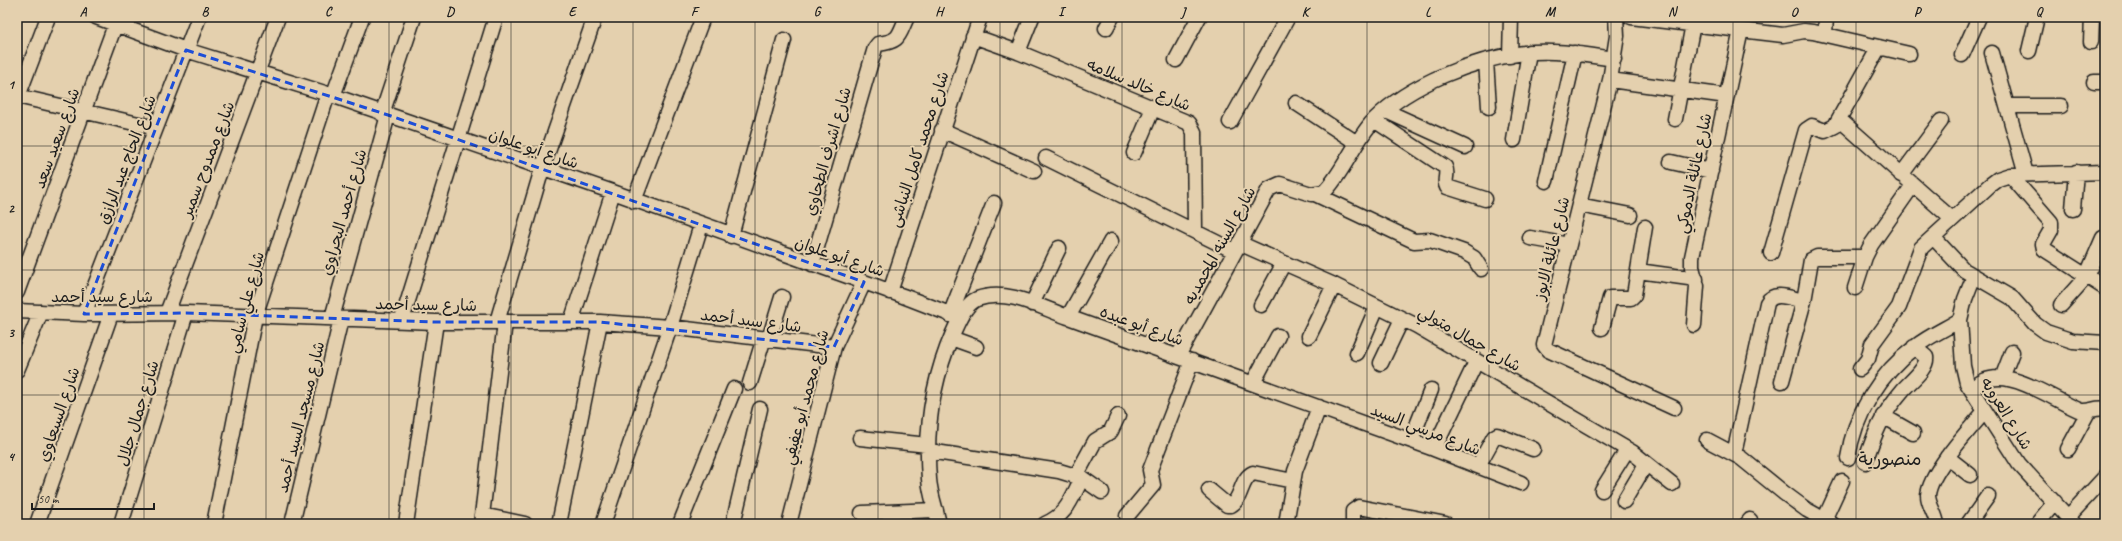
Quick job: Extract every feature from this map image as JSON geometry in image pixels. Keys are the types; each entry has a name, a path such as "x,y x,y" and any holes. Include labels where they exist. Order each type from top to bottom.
{"street":[{"path":"48,17 17,97 156,128"},
{"name":"شارع أبو علوان","path":"96,17 117,21 186,50 258,71 331,95 612,192 731,236 864,282 955,317"},
{"name":"شارع الحاج عبد الرازق","path":"84,314 199,17"},
{"name":"شارع ممدوح سمير","path":"167,313 278,17"},
{"name":"شارع علي سامي","path":"214,524 255,316 331,95 362,17"},
{"name":"شارع أحمد البحراوي","path":"336,318 385,114 414,17"},
{"path":"402,320 496,17"},
{"path":"525,524 481,520 501,322 542,169 595,17"},
{"path":"634,200 703,17"},
{"name":"شارع اشرف الطحاوي","path":"812,264 875,48 878,44 892,42 897,39 907,17"},
{"name":"شارع محمد كامل النباشى","path":"890,292 980,17"},
{"path":"1018,52 1032,17"},
{"path":"1176,60 1199,17"},
{"path":"1230,122 1288,17"},
{"path":"1510,56 1511,17"},
{"name":"شارع عائلة الابوز","path":"1616,17 1617,36 1610,80 1544,343 1548,350 1674,408"},
{"path":"1631,17 1672,19 1693,24 1783,35 1804,31 1825,34 1909,54"},
{"path":"1825,34 1826,17"},
{"path":"1962,55 1979,17"},
{"path":"2029,51 2037,17"},
{"path":"2091,42 2092,17"},
{"name":"شارع سعيد سعد","path":"17,292 117,21"},
{"path":"1675,119 1693,24"},
{"name":"شارع عائلة الدموكي","path":"1694,325 1698,296 1696,278 1692,267 1692,257 1741,30"},
{"name":"شارع خالد سلامه","path":"973,36 1018,52 1189,123 1194,132 1195,231"},
{"path":"731,236 784,40"},
{"path":"1771,253 1806,130 1812,126 1828,131 1834,126 1879,47"},
{"path":"1514,140 1529,52"},
{"path":"1316,194 1327,189 1374,120 1414,91 1466,66 1529,52 1575,54 1614,59"},
{"path":"1992,53 2026,174"},
{"path":"1546,181 1575,54"},
{"path":"1486,61 1489,107"},
{"path":"1610,80 1727,96"},
{"path":"1296,103 1357,143"},
{"path":"2007,106 2061,106"},
{"path":"1134,153 1153,108"},
{"path":"1386,110 1465,147"},
{"path":"1838,119 1952,219"},
{"path":"1374,120 1445,167 1447,170 1445,183 1447,187 1485,200"},
{"path":"1902,175 1941,121"},
{"path":"942,130 1034,171"},
{"name":"شارع جمال متولي","path":"1046,158 1195,231 1284,264 1334,285 1402,319 1627,450 1672,484"},
{"path":"1671,162 1711,171"},
{"path":"2073,209 2076,172"},
{"path":"1860,369 1868,359 1872,344 1899,307 1919,252 1932,237 1990,185 1998,179 2010,175 2105,172"},
{"path":"2010,175 2051,222 2051,230 2042,244 2044,249 2105,288"},
{"name":"شارع السنه المحمديه","path":"1178,356 1265,193 1274,186 1280,184 1316,194 1414,241 1430,240 1468,253 1474,258 1481,269"},
{"path":"1855,288 1865,257 1871,245 1913,185"},
{"path":"571,322 612,192"},
{"path":"939,524 929,480 928,448 933,394 942,359 951,338 955,317 994,203"},
{"path":"1579,205 1630,215"},
{"path":"603,524 670,327 701,225"},
{"path":"1602,328 1610,298 1631,298 1634,295 1645,227"},
{"path":"1932,237 1964,270 2012,298 2035,324 2046,332 2074,341 2105,343"},
{"path":"1530,238 1569,245"},
{"path":"2061,306 2086,277 2103,238"},
{"path":"1068,317 1111,241"},
{"path":"1032,304 1058,248"},
{"path":"1782,381 1804,301 1810,263 1814,258 1865,257"},
{"path":"1261,305 1284,264"},
{"path":"1638,271 1696,278"},
{"name":"شارع العروبه","path":"1974,276 1965,300 1960,320 1963,366 1968,383 2019,464 2072,522"},
{"name":"شارع محمد أبو عفيفي","path":"789,524 834,346 864,282"},
{"path":"1309,336 1334,285"},
{"path":"1734,454 1767,303 1776,295 1804,301"},
{"name":"شارع أبو عبده","path":"955,317 976,300 989,296 1009,296 1319,407"},
{"path":"750,383 782,298"},
{"path":"1357,353 1377,306"},
{"name":"شارع سيد أحمد","path":"17,311 84,314 186,313 436,322 600,322 670,327 834,346"},
{"path":"17,370 41,312"},
{"name":"شارع جمال جلال","path":"121,524 186,313"},
{"name":"شارع السبعاوي","path":"37,524 111,314"},
{"name":"شارع مسجد السيد أحمد","path":"292,524 336,318"},
{"path":"1381,363 1402,319"},
{"path":"1848,458 1850,438 1869,399 1889,372 1914,347 1960,320"},
{"path":"406,524 436,322"},
{"path":"559,524 600,322"},
{"path":"1253,383 1278,336"},
{"path":"951,338 976,347"},
{"path":"1865,462 1878,424 1902,390 1926,364 1926,357 1914,347"},
{"path":"2002,378 2012,352"},
{"path":"1127,516 1153,485 1150,470 1192,361"},
{"path":"1434,449 1476,362"},
{"path":"1972,390 1978,383 1987,378 2002,378 2019,381 2074,408 2088,412"},
{"path":"680,524 734,389"},
{"path":"1411,440 1431,390"},
{"path":"1290,523 1292,481 1319,407"},
{"name":"شارع مرسي السيد","path":"1319,407 1411,440 1521,483"},
{"path":"2068,449 2088,412 2097,408 2105,409"},
{"path":"732,524 760,409"},
{"path":"1940,522 1928,495 1947,457 1985,411"},
{"path":"1045,524 1058,519 1065,509 1095,441 1111,431 1118,416"},
{"path":"1883,416 1913,432"},
{"path":"1478,466 1494,437 1497,435 1533,449"},
{"path":"860,438 928,448 1052,470 1079,477 1102,492"},
{"path":"1707,440 1734,454 1757,469 1784,494 1828,522 1842,481"},
{"path":"1602,490 1627,450"},
{"path":"1947,457 1970,475"},
{"path":"1624,501 1646,464"},
{"path":"1209,490 1227,505 1231,505 1235,502 1248,476 1253,473 1292,481"},
{"path":"2072,522 2105,477"},
{"path":"1968,524 1988,496"},
{"path":"2036,524 2055,502"},
{"path":"1353,524 1354,509 1361,508 1446,524"},
{"path":"862,513 936,510"}],"highlighted area":[{"path":"186,50 388,115 864,282 834,347 600,322 436,322 186,313 84,314"}],"district":[{"name":"منصورية","path":"1890,459"}]}
